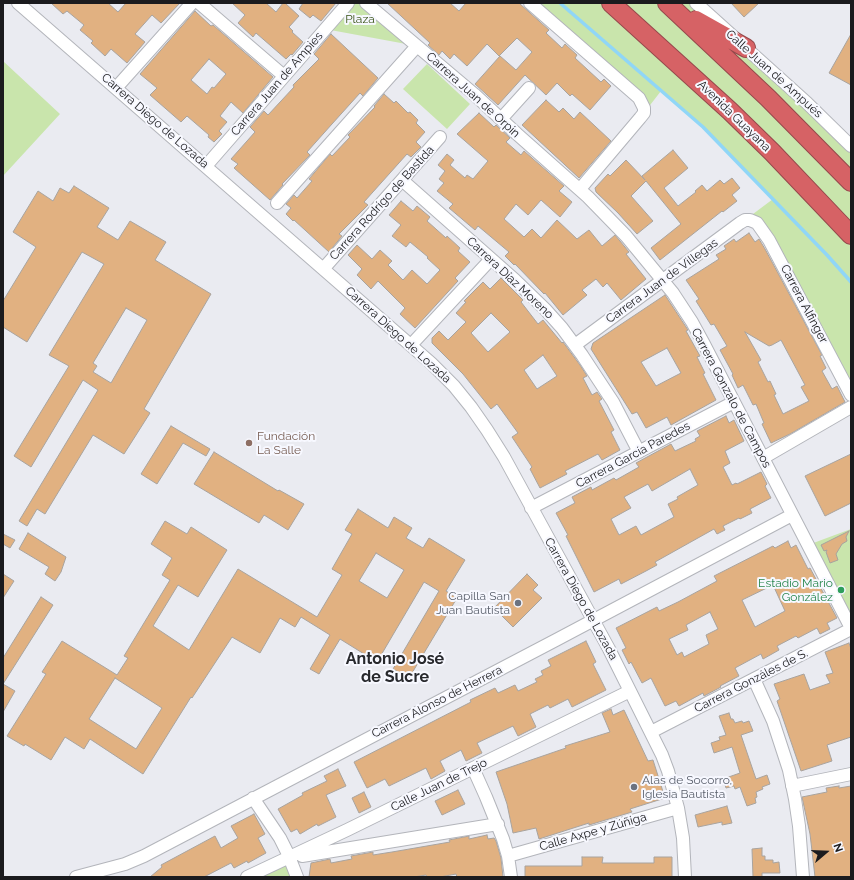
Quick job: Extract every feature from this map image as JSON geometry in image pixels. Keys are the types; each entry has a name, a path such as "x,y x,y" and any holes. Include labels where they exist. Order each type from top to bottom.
{"highway":[{"name":"Avenida Guayana","path":"611,3 730,111 772,152 851,236"},
{"path":"669,4 746,48"},
{"path":"669,4 768,98 851,182"}],"street":[{"name":"Carrera Diego de Lozada","path":"18,3 411,344 436,367 471,407 504,457 593,620 651,732 668,771 678,808 683,838 685,877"},
{"path":"116,88 192,3"},
{"path":"199,3 284,76"},
{"name":"Carrera Juan de Ampies","path":"206,166 348,3"},
{"name":"Carrera Juan de Orpin","path":"366,3 474,94 580,189"},
{"path":"530,3 639,98 644,108 644,113 580,189"},
{"name":"Calle Juan de Ampués","path":"696,3 812,108 851,146"},
{"path":"277,203 417,46"},
{"path":"501,119 529,88"},
{"name":"Carrera Rodrigo de Bastida","path":"324,268 440,137"},
{"name":"Carrera Díaz Moreno","path":"402,180 515,280 545,309 575,345 613,402 639,452"},
{"name":"Carrera Gonzalo de Campos","path":"580,189 626,236 673,293 692,322 851,628"},
{"name":"Carrera Juan de Villegas","path":"575,345 740,223 750,220"},
{"name":"Carrera Alfinger","path":"750,220 758,223 769,240 851,395"},
{"path":"411,344 491,259"},
{"name":"Carrera García Paredes","path":"531,508 734,402"},
{"path":"763,458 851,407"},
{"name":"Carrera Alonso de Herrera","path":"76,877 113,873 792,515"},
{"name":"Carrera Gonzáles de S.","path":"651,732 851,628"},
{"path":"754,679 773,721 782,746 792,786 799,826 803,877"},
{"name":"Calle Juan de Trejo","path":"247,877 289,858 630,691"},
{"path":"473,768 498,824 508,856 511,877"},
{"path":"792,786 851,774"},
{"path":"254,798 280,838 297,877"},
{"name":"Calle Axpe y Zúñiga","path":"508,856 678,808"},
{"path":"289,858 498,824"}],"green space":[{"name":"Plaza","path":"348,3 366,3 417,46 325,29"},
{"path":"530,3 696,3 851,146 851,395 761,227 741,223 773,199 703,127 661,91 640,118 644,108"},
{"path":"3,61 60,114 3,176"},
{"path":"427,64 470,104 447,129 403,89"},
{"name":"Estadio Mario González","path":"851,529 851,628 808,545"},
{"path":"289,857 297,877 248,877"}],"building":[{"path":"51,3 108,3 118,12 126,3 180,3 161,23 152,15 135,34 145,42 127,63 111,49 105,56 91,43 93,41 80,30 84,25 67,11 63,14"},
{"path":"232,3 266,3 276,12 283,3 285,3 299,16 289,27 293,31 292,32 303,42 292,55 291,54 286,59 256,33 253,37 238,23 245,15"},
{"path":"303,3 336,3 321,21 313,15 310,18 299,9"},
{"path":"387,3 450,3 459,11 466,3 519,3 549,30 546,33 562,48 565,44 577,55 575,58 601,82 604,79 611,86 590,110 572,94 570,96 557,83 546,95 525,75 498,105 475,84 500,56 516,70 532,52 517,38 499,56 487,44 467,66 454,54 450,59 442,51 439,55 428,45 430,43"},
{"path":"731,3 759,3 744,17"},
{"path":"195,11 273,77 243,113 231,102 220,116 227,122 219,131 222,134 214,142 208,137 209,135 187,116 181,122 150,95 157,88 140,74","holes":["209,59 226,74 207,94 191,80"]},
{"path":"331,34 378,78 363,96 360,93 307,152 310,155 282,184 283,185 270,200 234,168 238,164 231,159 255,132 250,127 264,111 268,115 294,87 293,85 319,59 314,54"},
{"path":"851,34 851,85 829,73"},
{"path":"384,94 394,103 396,101 408,113 410,112 418,120 416,123 425,132 416,142 421,147 411,157 407,154 364,202 368,205 339,234 342,236 329,252 286,214 291,208 286,204 294,195 297,198 312,181 309,179 330,154 332,156 350,137 348,135 375,107 374,106"},
{"path":"546,100 559,112 563,108 574,119 580,112 611,141 579,178 522,125"},
{"path":"479,113 494,127 496,125 510,138 506,142 521,155 524,151 564,186 559,191 572,202 560,217 541,200 528,215 516,204 504,219 524,237 532,229 541,238 557,220 577,239 589,230 602,246 615,235 629,252 626,254 646,279 621,300 607,283 603,287 596,279 582,290 587,295 563,315 545,293 544,294 515,264 514,265 505,256 509,252 478,226 475,230 449,208 453,204 437,191 444,183 439,179 445,171 438,165 447,154 454,160 450,165 465,178 467,175 473,179 488,161 457,134"},
{"path":"673,150 688,168 664,188 678,206 696,192 695,191 702,185 707,191 720,180 724,184 732,178 740,188 732,195 737,201 660,260 651,248 681,224 646,181 631,196 653,221 637,234 596,192 595,188 608,174 610,176 626,160 645,180 642,176"},
{"path":"74,186 109,208 97,227 118,240 130,221 166,242 155,260 211,294 144,409 150,413 124,454 93,435 45,514 37,509 27,526 19,521 98,390 83,380 31,467 14,456 69,366 49,355 104,264 82,252 27,342 3,327 3,301 36,247 13,232 38,191 53,201 60,188 69,193","holes":["126,308 147,320 111,383 93,372 97,366 93,363"]},
{"path":"401,201 413,211 417,206 430,217 427,221 460,248 458,251 470,262 455,278 458,281 415,328 400,314 405,308 378,281 371,289 357,275 362,269 348,255 357,245 372,259 380,250 392,261 388,265 403,280 412,270 427,284 440,270 427,258 428,257 410,242 406,247 392,236 401,225 389,215"},
{"path":"749,233 755,242 759,239 822,355 820,356 826,368 822,371 832,389 837,386 845,402 790,434 771,443 762,424 764,423 756,404 753,405 743,385 738,388 732,375 733,374 720,350 727,346 714,324 711,325 696,301 699,299 686,280 719,259 716,255 726,249 724,246 734,239 736,242","holes":["745,332 769,346 781,340 805,385 801,387 809,401 783,414 774,395 776,394 770,381 768,382 758,362 761,360"]},
{"path":"501,278 523,300 521,302 538,324 543,320 562,343 563,342 587,376 583,378 592,395 597,392 602,399 599,401 614,430 611,432 620,450 602,460 598,454 565,471 567,474 540,488 530,469 532,467 512,437 518,433 497,404 491,409 463,374 432,343 432,338 439,331 448,340 466,322 456,313 466,302 464,301 483,282 490,289","holes":["491,313 510,332 488,352 471,333","543,355 557,376 537,389 524,370"]},
{"path":"665,295 688,330 686,331 700,356 697,357 705,373 703,374 716,400 671,425 667,417 646,428 637,412 632,414 591,349 593,343","holes":["667,348 681,373 656,386 641,362"]},
{"path":"726,416 729,423 734,420 744,441 725,451 730,463 723,467 732,485 761,472 767,484 765,486 771,498 750,509 752,513 723,526 725,530 717,534 714,529 655,562 657,565 646,571 621,584 619,579 594,592 566,536 568,535 556,513 575,503 572,497 591,487 592,490 614,478 616,480 639,467 636,463 671,444 675,451 696,441 695,439 700,436 697,431","holes":["690,469 698,485 668,504 674,517 641,535 636,526 619,535 611,519 631,508 624,497 648,484 652,491"]},
{"path":"171,426 210,449 206,456 183,443 157,484 141,474"},
{"path":"214,452 278,491 279,490 304,504 288,530 264,515 259,523 194,484"},
{"path":"851,454 851,503 825,516 805,476"},
{"path":"358,509 388,528 394,517 412,528 406,538 423,548 429,538 465,560 446,591 457,598 409,678 393,669 439,591 424,582 377,662 340,639 319,674 310,669 330,635 301,617 295,627 280,618 260,653 232,637 192,698 191,697 143,774 90,739 84,749 65,737 51,760 25,744 24,746 7,736 46,674 42,672 62,641 117,675 128,658 124,656 170,580 162,575 172,558 151,544 165,521 187,534 191,527 227,550 198,597 178,585 153,626 189,650 238,569 317,617 342,575 332,569 352,534 345,530","holes":["376,553 404,570 387,598 359,581","115,678 162,708 136,749 89,719"]},
{"path":"849,531 846,537 847,541 842,544 836,554 838,560 830,563 826,552 827,550 824,551 821,545"},
{"path":"28,533 66,557 61,572 55,581 45,574 49,567 19,549"},
{"path":"3,534 15,540 10,548 3,544"},
{"path":"788,541 791,548 796,545 808,569 810,568 837,618 827,623 830,629 820,634 817,628 798,638 796,636 777,646 779,650 763,659 761,654 735,668 739,676 720,686 721,687 704,696 703,693 679,706 676,701 665,706 651,678 642,683 631,662 629,664 622,650 626,648 616,628 657,607 659,611 678,602 717,581 714,576 773,546 775,548","holes":["773,585 785,611 755,627 742,600","710,612 718,629 706,635 709,644 684,657 682,652 677,655 669,639 688,630 686,625"]},
{"path":"3,574 14,581 3,598"},
{"name":"Capilla San Juan Bautista","path":"527,574 538,585 533,590 542,598 513,627 494,608"},
{"path":"41,597 53,605 3,684 3,658"},
{"path":"586,641 596,662 593,664 606,690 572,707 568,699 550,708 548,705 530,714 536,727 518,736 513,726 477,743 482,753 466,761 461,750 440,761 445,771 431,779 426,768 389,786 385,779 367,788 354,762 471,702 470,700 495,688 498,693 515,685 518,691 537,682 535,679 543,675 541,671 551,666 548,660"},
{"path":"849,643 851,649 851,737 827,745 832,761 801,771 777,701 780,699 774,684 804,674 810,690 830,683 826,675 833,673 825,652"},
{"path":"3,684 15,691 3,712"},
{"path":"611,709 613,715 624,710 648,761 653,760 665,798 630,809 632,812 589,825 589,823 539,839 536,828 513,833 507,804 496,772 566,748 565,746 610,732 602,713"},
{"path":"729,713 731,719 733,719 735,723 749,721 753,731 741,735 756,779 767,775 770,784 762,787 763,789 756,792 756,803 747,806 740,787 735,789 734,786 726,788 723,779 740,773 732,747 714,753 711,743 720,740 719,737 726,735 719,716"},
{"path":"338,769 346,786 326,795 336,817 318,826 317,824 300,834 297,829 291,832 278,809 303,795 302,793 327,781 324,776"},
{"path":"839,786 839,788 851,786 851,877 815,877 810,834 802,797 827,792 826,788"},
{"path":"458,790 465,804 442,815 435,801"},
{"path":"364,792 371,807 359,813 352,798"},
{"path":"727,806 732,823 722,825 722,822 698,827 695,815"},
{"path":"254,814 265,834 258,838 266,853 248,863 247,861 234,868 231,863 204,877 150,877 162,867 161,865 215,836 221,848 238,838 231,826"},
{"path":"487,835 488,839 494,838 496,841 501,858 503,877 457,877 456,874 440,877 427,877 426,875 414,877 309,877 311,863 330,859 331,863 352,859 351,856 373,852 373,855 450,842 449,840 469,836 469,839"},
{"path":"762,848 762,856 765,856 765,860 773,860 773,863 779,862 780,873 762,873 762,877 753,877 752,849"},
{"path":"582,857 603,857 602,863 654,863 654,857 672,857 672,877 525,877 525,866 582,866"}],"waterway":[{"path":"560,3 703,127 827,255 851,282"}],"place":[{"name":"Fundación La Salle","path":"249,443"},
{"name":"Estadio Mario González","path":"841,590"},
{"name":"Capilla San Juan Bautista","path":"518,603"},
{"name":"Alas de Socorro, Iglesia Bautista","path":"634,787"}],"district":[{"name":"Antonio José de Sucre","path":"395,668"}]}
